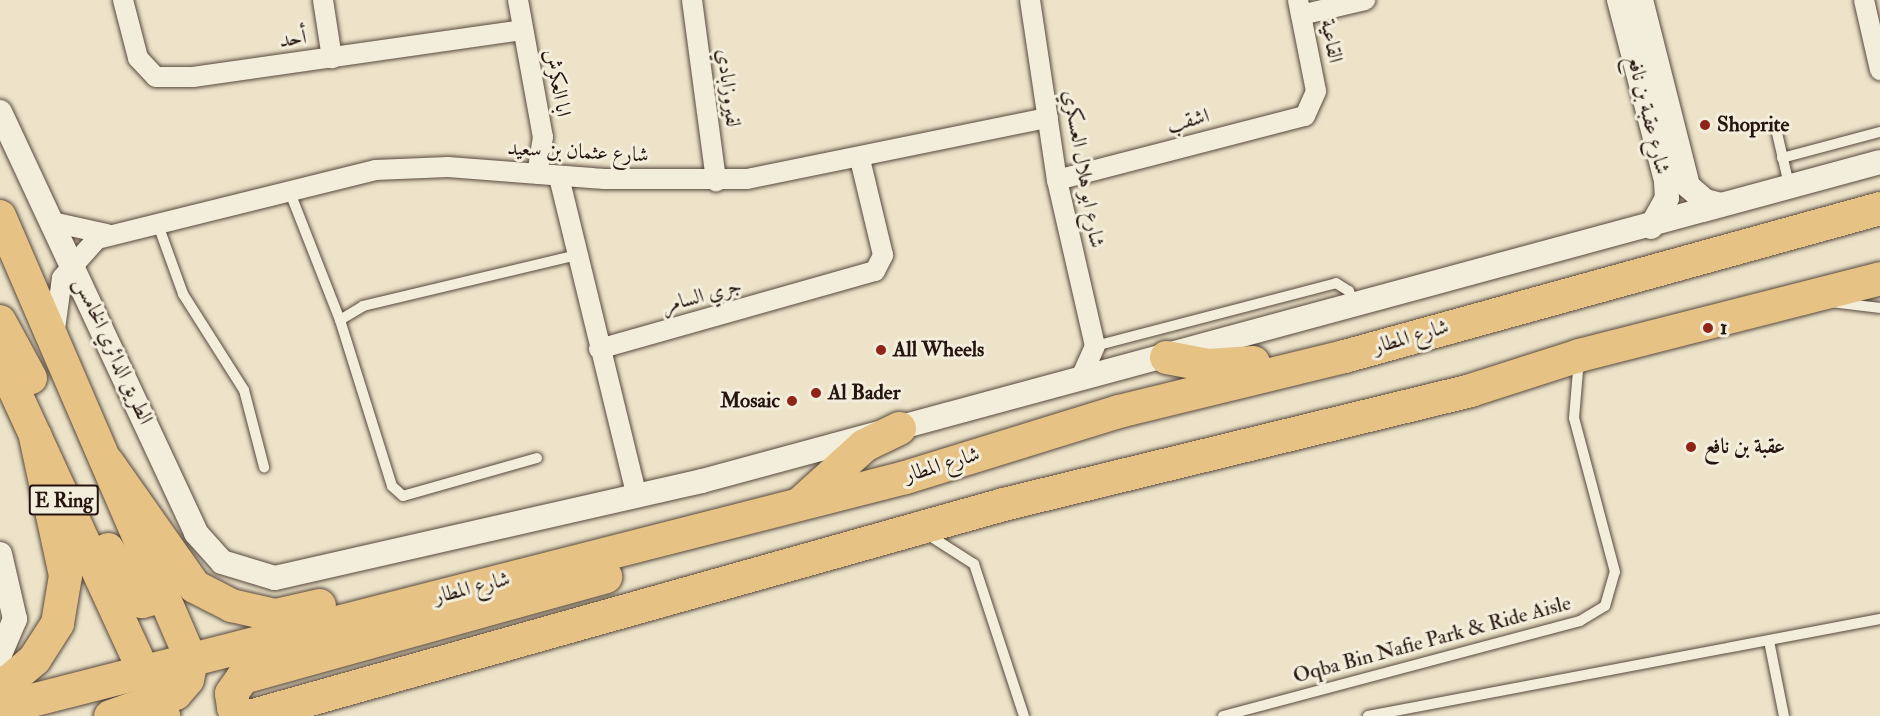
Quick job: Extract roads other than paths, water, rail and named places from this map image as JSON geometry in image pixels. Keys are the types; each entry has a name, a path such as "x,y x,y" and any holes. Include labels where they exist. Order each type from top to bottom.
{"highway":[{"name":"شارع المطار","path":"0,708 155,696 191,660 696,531 802,501 905,477 1118,411 1344,356 1880,208"},
{"path":"249,716 918,530 1470,390 1580,355 1880,278"},
{"path":"1166,357 1225,365 1344,356"},
{"path":"802,501 864,445 899,428"},
{"path":"0,688 34,659 57,622 66,575 35,436"},
{"path":"107,462 194,586 231,605 275,615 436,578 491,583"},
{"path":"244,716 233,707 231,693 242,677 598,579 696,531"},
{"path":"111,716 155,696"}],"main road":[{"name":"E Ring","path":"0,216 56,335 191,660"},
{"path":"0,321 26,367 116,568 142,602 164,596"},
{"name":"E Ring","path":"0,359 155,696"}],"street":[{"name":"أحد","path":"123,0 138,58 156,77 332,58 522,30"},
{"path":"323,0 332,58"},
{"name":"ابا العكرش","path":"518,0 543,137 537,174"},
{"name":"لفيروزابادي","path":"693,0 716,181"},
{"name":"شارع ابو هلال العسكري","path":"1030,0 1057,180 1095,346"},
{"path":"1300,8 1365,0"},
{"name":"شارع عقبة بن نافع","path":"1619,0 1665,182 1667,198 1651,227"},
{"name":"شارع عقبة بن نافع","path":"1641,0 1688,186 1705,201 1721,205"},
{"path":"1864,0 1880,70"},
{"name":"القاعية","path":"1300,8 1316,91"},
{"name":"اشقب","path":"1057,180 1305,116 1316,91"},
{"name":"الطريق الدائري الخامس","path":"0,112 72,262 196,533 222,562 245,572"},
{"name":"شارع عثمان بن سعيد","path":"56,335 56,297 72,262 107,234 289,190 404,166 559,177 716,181 860,159 1048,118"},
{"name":"جري السامر","path":"599,349 875,271 883,255 860,159"},
{"name":"شارع المطار","path":"245,572 275,578 305,575 637,497 1651,227 1721,205 1790,189 1880,162"},
{"path":"559,177 599,349 637,497"},
{"name":"شارع عثمان بن سعيد","path":"52,222 107,234"},
{"path":"1080,380 1095,346 1125,368"},
{"path":"0,554 14,597 14,630 0,655"}],"lane":[{"path":"1782,158 1880,132"},
{"path":"1777,133 1790,189"},
{"path":"289,190 340,321 392,486 403,496 537,458"},
{"path":"157,222 183,294 244,390 264,467"},
{"path":"340,321 363,306 577,255"},
{"path":"1095,346 1336,283 1349,291 1354,307"},
{"path":"1806,296 1880,308"},
{"name":"Oqba Bin Nafie Park & Ride Aisle","path":"1223,716 1581,621 1605,606 1615,572 1574,418 1580,355"},
{"path":"918,530 974,564 1024,716"},
{"path":"1368,716 1880,619"},
{"path":"1769,641 1784,716"}],"place":[{"name":"Shoprite","path":"1705,125"},
{"name":"1","path":"1708,328"},
{"name":"All Wheels","path":"881,350"},
{"name":"Al Bader","path":"816,393"},
{"name":"Mosaic","path":"792,401"},
{"name":"عقبة بن نافع","path":"1691,447"}]}
